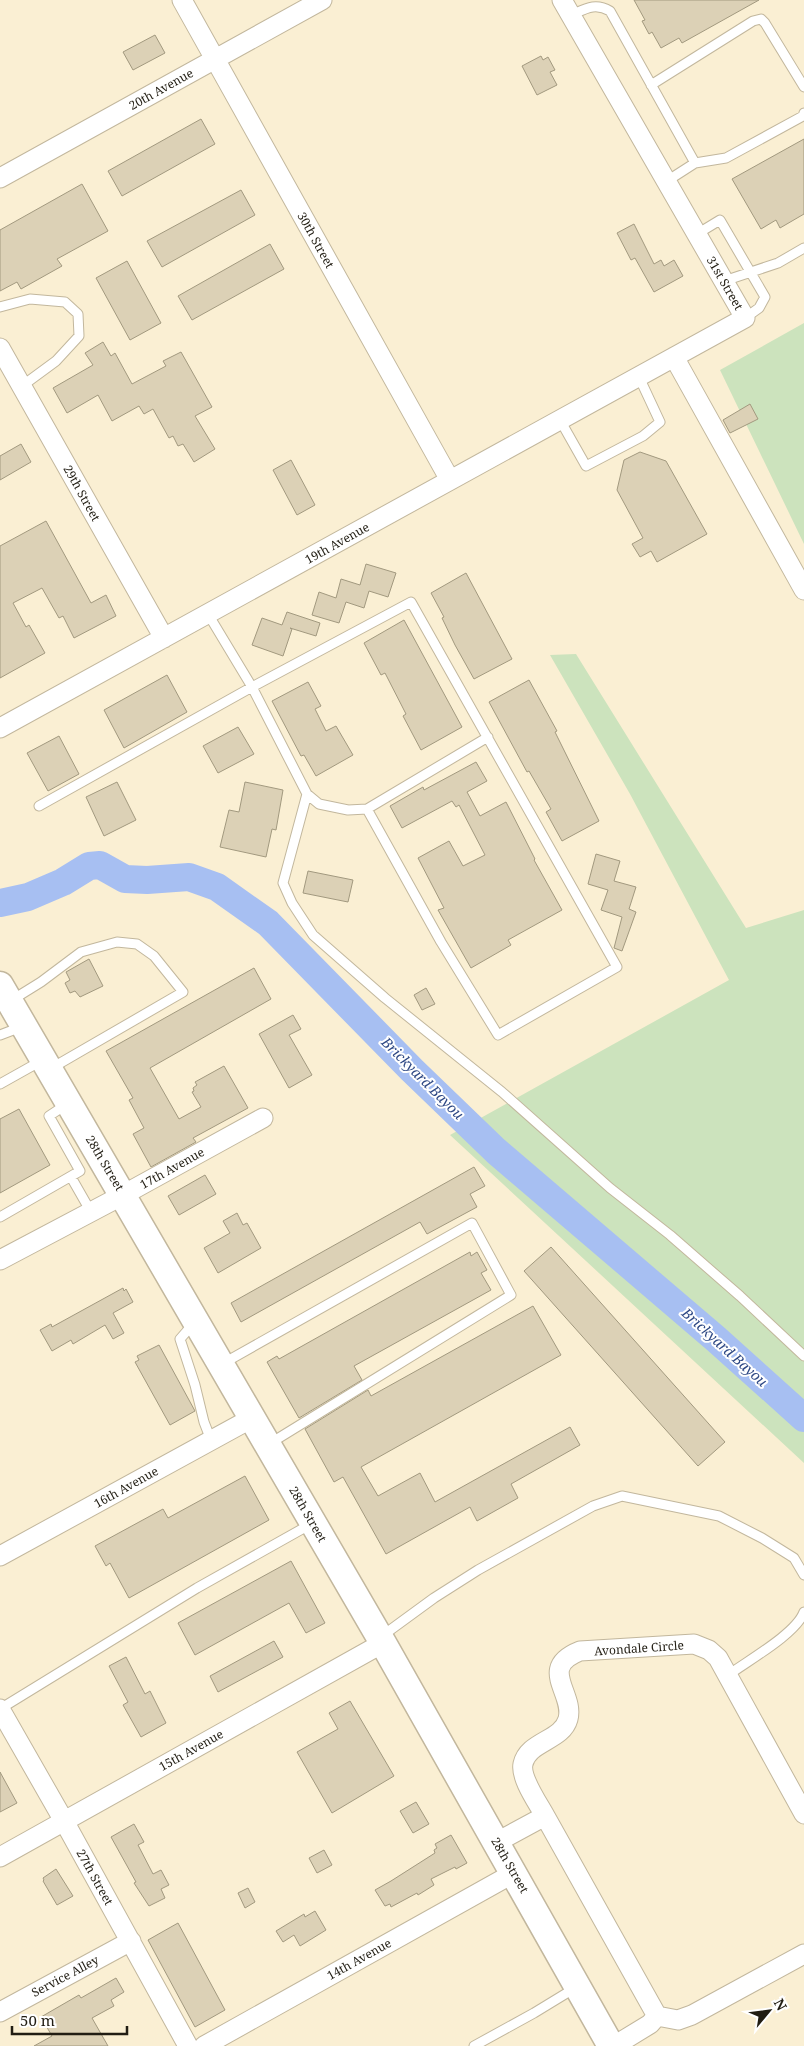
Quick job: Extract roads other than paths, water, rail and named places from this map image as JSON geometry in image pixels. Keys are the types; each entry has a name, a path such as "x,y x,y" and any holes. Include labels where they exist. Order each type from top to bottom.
{"main road":[{"name":"28th Street","path":"5,993 381,1640 613,2046"}],"street":[{"name":"30th Street","path":"182,0 450,480"},
{"name":"20th Avenue","path":"0,178 322,0"},
{"name":"31st Street","path":"567,8 745,318 674,357"},
{"name":"29th Street","path":"0,348 164,638"},
{"name":"19th Avenue","path":"0,728 674,357"},
{"path":"674,357 804,590"},
{"name":"17th Avenue","path":"0,1260 263,1118"},
{"name":"16th Avenue","path":"0,1556 252,1418"},
{"name":"15th Avenue","path":"0,1858 381,1640"},
{"name":"Avondale Circle","path":"657,2016 545,1816 523,1772 523,1763 533,1749 555,1735 568,1720 569,1710 558,1678 560,1668 565,1660 580,1652 694,1644 709,1650 718,1658 804,1814"},
{"name":"27th Street","path":"0,1709 188,2046"},
{"path":"497,1842 545,1816"},
{"name":"14th Avenue","path":"204,2046 514,1873"},
{"name":"Service Alley","path":"0,2012 131,1941"},
{"path":"613,2046 650,2024 657,2016 678,2020 692,2015 804,1954"}],"lane":[{"path":"567,8 601,6 610,11 695,163"},
{"path":"652,85 754,21 761,19 804,87"},
{"path":"667,181 695,163 726,158 803,116 804,113"},
{"path":"697,234 720,220 752,272 765,298 760,308 745,318"},
{"path":"724,281 778,263 804,248"},
{"path":"0,307 30,299 65,302 78,314 79,336 56,361 22,386"},
{"path":"560,420 586,466 643,436 660,422 639,377"},
{"path":"39,806 252,687 411,602 616,967 498,1035 442,942 367,809"},
{"path":"208,614 252,687 307,794 319,804 348,810 367,809 488,737"},
{"path":"307,794 283,883 292,903 313,935 385,998 502,1092 610,1188 670,1235 804,1356"},
{"path":"0,1084 47,1064 183,992 154,956 137,944 117,942 81,952 41,982 5,993"},
{"path":"0,1035 24,1026"},
{"path":"0,1218 80,1171 49,1116 69,1102"},
{"path":"72,1177 91,1212"},
{"path":"221,1364 472,1223 511,1295 268,1445"},
{"path":"196,1321 180,1339 211,1440"},
{"path":"381,1640 434,1598 478,1570 593,1506 622,1496 719,1516 762,1538 794,1558 804,1575"},
{"path":"0,1709 197,1588 313,1523"},
{"path":"727,1676 790,1631 801,1620 804,1612"},
{"path":"474,2046 534,2013 577,1986"}],"waterway":[{"name":"Brickyard Bayou","path":"0,903 28,897 63,882 89,866 100,865 125,879 147,880 189,877 217,887 268,923 412,1070 496,1151 716,1339 804,1418"}]}
